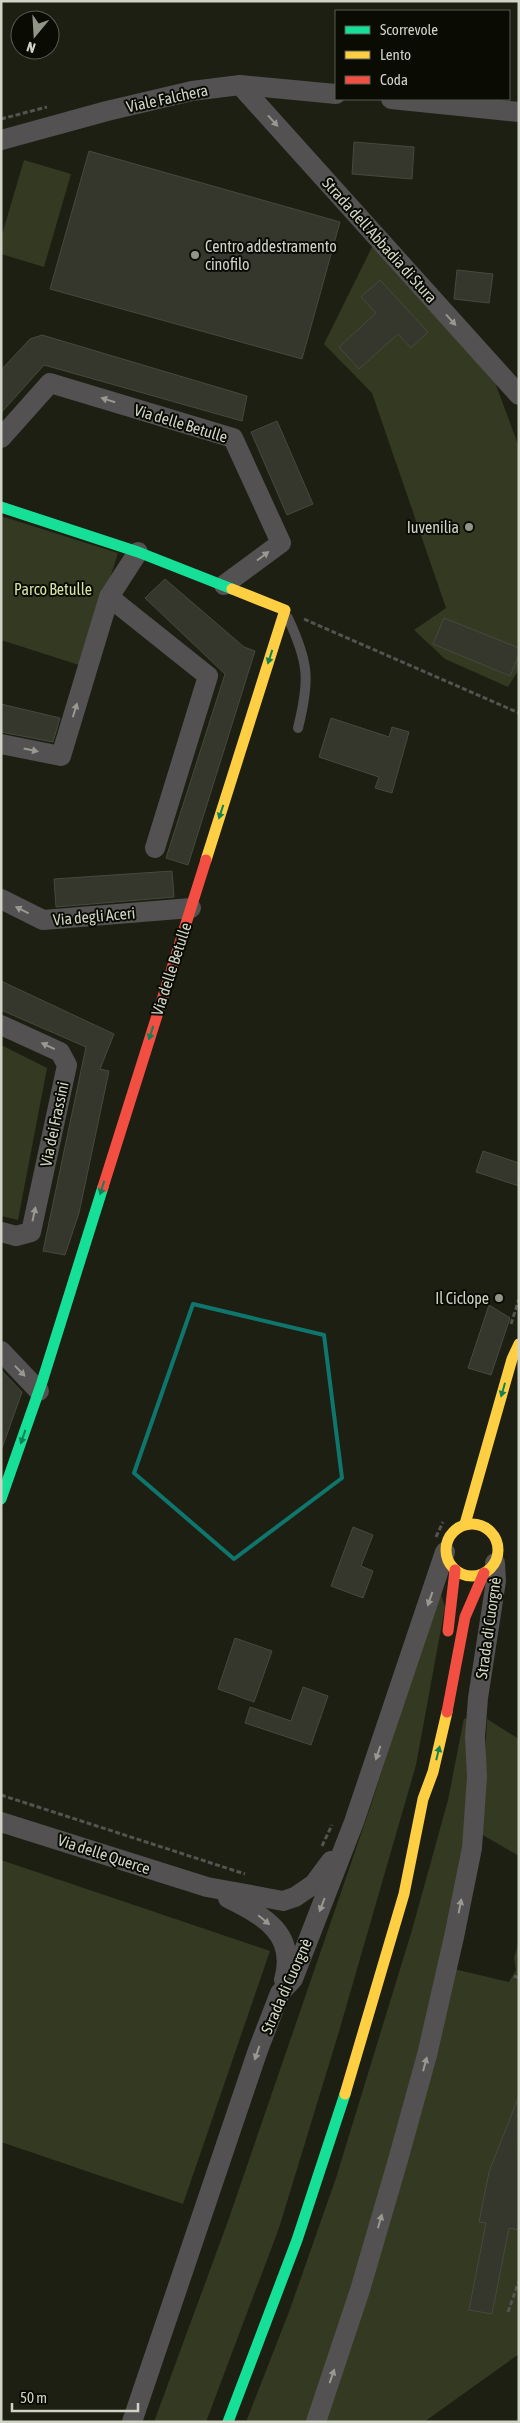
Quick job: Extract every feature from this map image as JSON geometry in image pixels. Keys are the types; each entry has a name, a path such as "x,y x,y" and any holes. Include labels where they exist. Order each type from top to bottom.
{"main road":[{"path":"1,507 138,552 285,610"},
{"name":"Via delle Betulle","path":"1,1498 39,1391 285,610"},
{"path":"465,1524 512,1359 519,1344"},
{"path":"489,1514 491,1532 498,1547 489,1568 467,1576 455,1570 448,1563 445,1552 446,1542 450,1534 465,1524 479,1524 491,1532"},
{"name":"Strada di Cuorgnè","path":"228,2422 297,2240 336,2125 404,1894 423,1799 442,1739 465,1617 489,1568"},
{"path":"446,1644 455,1570"},
{"name":"Strada di Cuorgnè","path":"423,1799 422,1769 430,1731"}],"street":[{"name":"Viale Falchera","path":"1,140 192,91 240,85 335,94"},
{"name":"Strada dell'Abbadia di Stura","path":"240,85 519,395"},
{"path":"401,100 519,112"},
{"name":"Via delle Betulle","path":"1,438 50,383 233,438 280,543 224,585"},
{"path":"1,744 61,756 109,597 138,552"},
{"path":"109,597 208,676 155,848"},
{"name":"Via degli Aceri","path":"1,899 42,920 191,908"},
{"name":"Via dei Frassini","path":"1,1025 60,1052 66,1065 30,1232 16,1236 1,1232"},
{"path":"1,1351 39,1391"},
{"name":"Strada di Cuorgnè","path":"132,2422 258,2050 280,1993 293,1979 354,1822 445,1552"},
{"name":"Strada di Cuorgnè","path":"316,2422 360,2290 401,2151 427,2054 454,1936 472,1840 478,1698 496,1582 489,1568"},
{"name":"Via delle Querce","path":"1,1822 207,1887 283,1901 295,1897 314,1884 326,1870 354,1822"},
{"name":"Via delle Querce","path":"207,1887 251,1910 283,1938 287,1956 280,1993"}],"lane":[{"path":"285,610 301,645 306,662 305,697 298,728"}],"path":[{"path":"285,610 519,713"},
{"path":"1,1795 254,1877"},
{"path":"320,1850 332,1824"},
{"path":"514,1976 519,1978"},
{"path":"508,2312 519,2280"}],"highlighted area":[{"path":"193,1304 324,1335 342,1478 234,1559 134,1473"}],"green space":[{"path":"24,160 71,174 44,267 1,254 1,238"},
{"name":"Iuvenilia","path":"373,245 484,353 519,447 519,669 508,687 445,659 414,630 446,608 372,393 324,344"},
{"name":"Parco Betulle","path":"1,516 118,553 82,666 1,640"},
{"path":"1,1045 47,1068 18,1220 1,1216"},
{"path":"440,1591 445,1607 416,1765 338,2035 279,2228 206,2422 154,2422 228,2221 371,1805"},
{"path":"464,1718 468,1720 470,1738 463,1857 427,2028 380,2195 308,2422 246,2422 290,2309 336,2178 412,1930 448,1800"},
{"path":"487,1719 519,1739 519,1856 481,1834"},
{"path":"1,1860 270,1951 183,2204 1,2142"},
{"path":"519,1941 519,2354 424,2422 325,2422 454,1969 509,1982 516,1970 514,1958"}],"building":[{"path":"354,142 414,147 412,179 352,174"},
{"name":"Centro addestramento cinofilo","path":"89,151 340,222 302,359 50,289"},
{"path":"457,270 493,274 489,303 454,299"},
{"path":"380,280 428,332 411,348 398,334 359,369 339,347 376,313 361,297"},
{"path":"42,335 247,396 242,421 44,365 1,413 1,370 30,339"},
{"path":"277,421 313,504 287,515 251,432"},
{"path":"165,579 244,647 255,651 188,865 166,858 225,674 145,598"},
{"path":"444,618 519,648 519,655 510,676 433,644"},
{"path":"1,704 60,718 53,742 1,732"},
{"path":"331,718 389,737 392,727 409,732 392,793 375,788 379,777 319,757"},
{"path":"172,871 174,897 56,907 54,879"},
{"path":"1,981 114,1034 100,1069 109,1071 79,1213 65,1255 43,1251 86,1047 1,1010"},
{"path":"483,1151 519,1163 519,1186 476,1172"},
{"path":"489,1305 510,1318 491,1375 468,1368"},
{"path":"1,1370 22,1392 1,1451"},
{"path":"353,1527 373,1535 361,1566 373,1571 363,1598 331,1586"},
{"path":"235,1638 272,1651 254,1702 218,1689"},
{"path":"303,1687 328,1696 311,1745 245,1723 250,1707 291,1721"},
{"path":"518,2098 519,2230 509,2228 492,2314 469,2310 486,2223 479,2222 489,2172"}],"traffic: fast":[{"path":"1,507 138,552 232,589"},
{"path":"1,1499 42,1382 103,1187"},
{"path":"228,2422 297,2240 345,2094"}],"traffic: slow":[{"path":"206,860 285,610 232,589"},
{"path":"465,1524 512,1359 519,1344"},
{"path":"467,1524 477,1524 491,1531 498,1545 498,1550 498,1555 491,1569 477,1576 467,1576 457,1572 450,1565 446,1555 446,1545 450,1535 457,1528 467,1524"},
{"path":"345,2094 404,1894 423,1799 433,1772 447,1712"}],"traffic: jam":[{"path":"103,1187 206,860"},
{"path":"448,1631 455,1570"},
{"path":"447,1712 465,1617 484,1573"}],"place":[{"name":"Centro addestramento cinofilo","path":"195,255"},
{"name":"Iuvenilia","path":"469,527"},
{"name":"Il Ciclope","path":"499,1298"}]}
